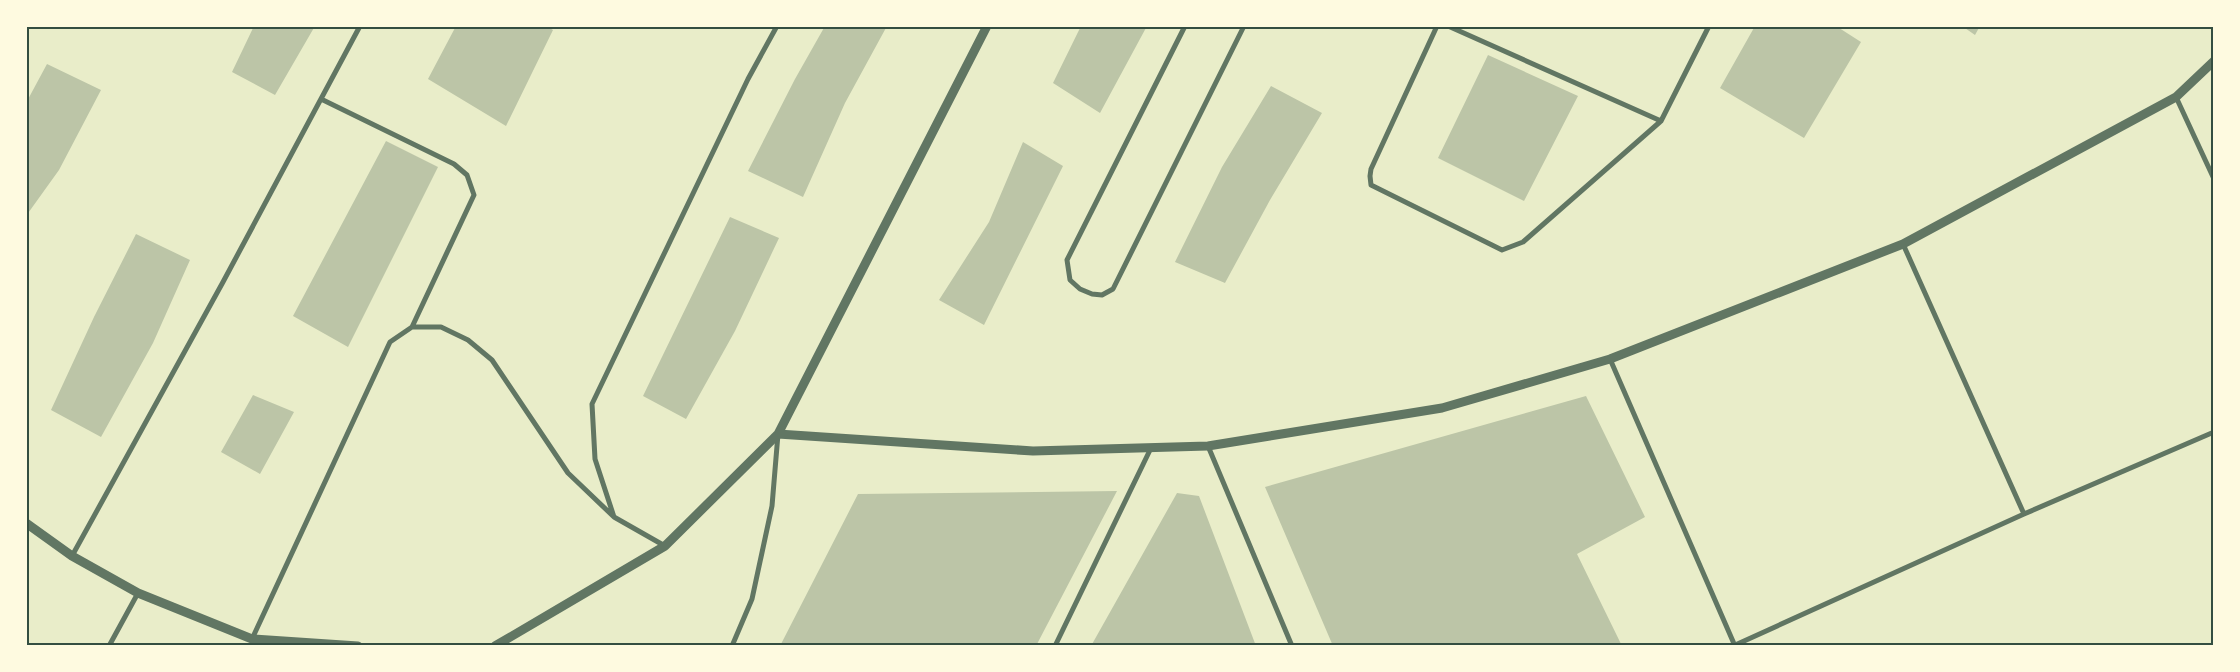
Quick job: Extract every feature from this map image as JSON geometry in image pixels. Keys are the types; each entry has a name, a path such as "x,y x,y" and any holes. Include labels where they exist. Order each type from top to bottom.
{"street":[{"path":"72,556 223,282 360,26"},
{"path":"614,517 595,459 592,404 748,79 777,26"},
{"path":"495,646 665,546 778,434 987,26"},
{"path":"1185,26 1067,260 1070,280 1080,289 1092,294 1102,295 1113,289 1244,26"},
{"path":"1437,26 1371,169 1371,185 1502,250 1523,242 1661,121 1709,26"},
{"path":"1448,26 1661,121"},
{"path":"778,434 1033,451 1208,446 1442,408 1610,359 1903,244 2176,97 2214,61"},
{"path":"2176,97 2214,179"},
{"path":"252,639 390,342 412,327 474,195 467,175 454,164 321,99"},
{"path":"1903,244 2024,514"},
{"path":"412,327 441,327 468,340 492,360 568,473 614,517 665,546"},
{"path":"1610,359 1734,646 2024,514 2214,432"},
{"path":"732,646 752,599 772,506 778,434"},
{"path":"1208,446 1292,646"},
{"path":"1056,646 1151,448"},
{"path":"26,523 72,556 138,593 252,639 358,646"},
{"path":"109,646 138,593"}],"building":[{"path":"254,26 315,26 275,95 232,72"},
{"path":"456,26 546,26 553,30 506,126 428,79"},
{"path":"825,26 887,26 845,103 803,197 748,171 795,79"},
{"path":"1081,26 1147,26 1100,113 1053,83"},
{"path":"1755,26 1836,26 1861,42 1804,138 1720,88"},
{"path":"1962,26 1980,26 1975,35"},
{"path":"1488,55 1578,96 1524,201 1438,158"},
{"path":"47,64 101,90 59,170 26,216 26,103"},
{"path":"1271,86 1322,113 1270,200 1225,283 1175,262 1222,167"},
{"path":"386,141 438,167 348,347 293,316"},
{"path":"1023,142 1063,166 984,325 939,300 989,222"},
{"path":"730,217 779,238 735,331 686,419 643,396"},
{"path":"136,234 190,260 153,343 101,437 51,410 94,317"},
{"path":"253,395 294,412 260,474 221,452"},
{"path":"1586,396 1645,517 1577,554 1622,646 1333,646 1265,487"},
{"path":"1117,491 1036,646 780,646 858,494"},
{"path":"1177,493 1199,496 1256,646 1091,646"}]}
